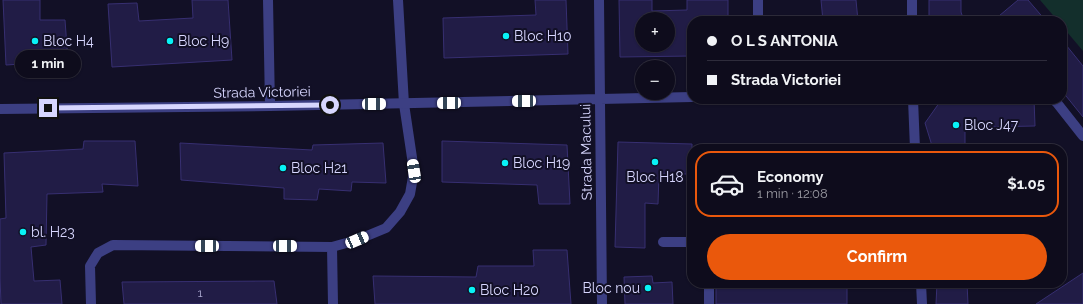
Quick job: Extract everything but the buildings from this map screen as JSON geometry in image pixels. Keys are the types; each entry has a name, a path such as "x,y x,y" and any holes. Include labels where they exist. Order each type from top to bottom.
{"street":[{"path":"268,0 270,106"},
{"path":"92,304 90,266 98,253 113,246 332,246 357,240 386,228 400,212 410,194 414,171 404,104 398,0"},
{"name":"Strada Macului","path":"599,0 602,304"},
{"path":"758,0 758,16"},
{"path":"912,0 912,16"},
{"name":"Strada Victoriei","path":"0,109 404,104 687,97"},
{"path":"913,104 915,144"},
{"path":"1058,104 1083,136"},
{"path":"663,242 687,242"},
{"path":"332,246 333,304"},
{"path":"709,288 709,304"},
{"path":"921,288 922,304"}],"green space":[{"path":"1040,0 1083,0 1083,51 1067,32 1067,16 1054,16"}],"place":[{"name":"Bloc H10","path":"506,36"},
{"name":"Bloc H4","path":"35,41"},
{"name":"Bloc H9","path":"170,41"},
{"name":"Bloc J47","path":"956,125"},
{"name":"Bloc H18","path":"655,162"},
{"name":"Bloc H19","path":"505,163"},
{"name":"Bloc H21","path":"283,168"},
{"name":"bl. H23","path":"23,232"},
{"name":"Bloc nou","path":"648,288"},
{"name":"Bloc H20","path":"472,290"}],"route":[{"path":"48,108 330,105"}]}
